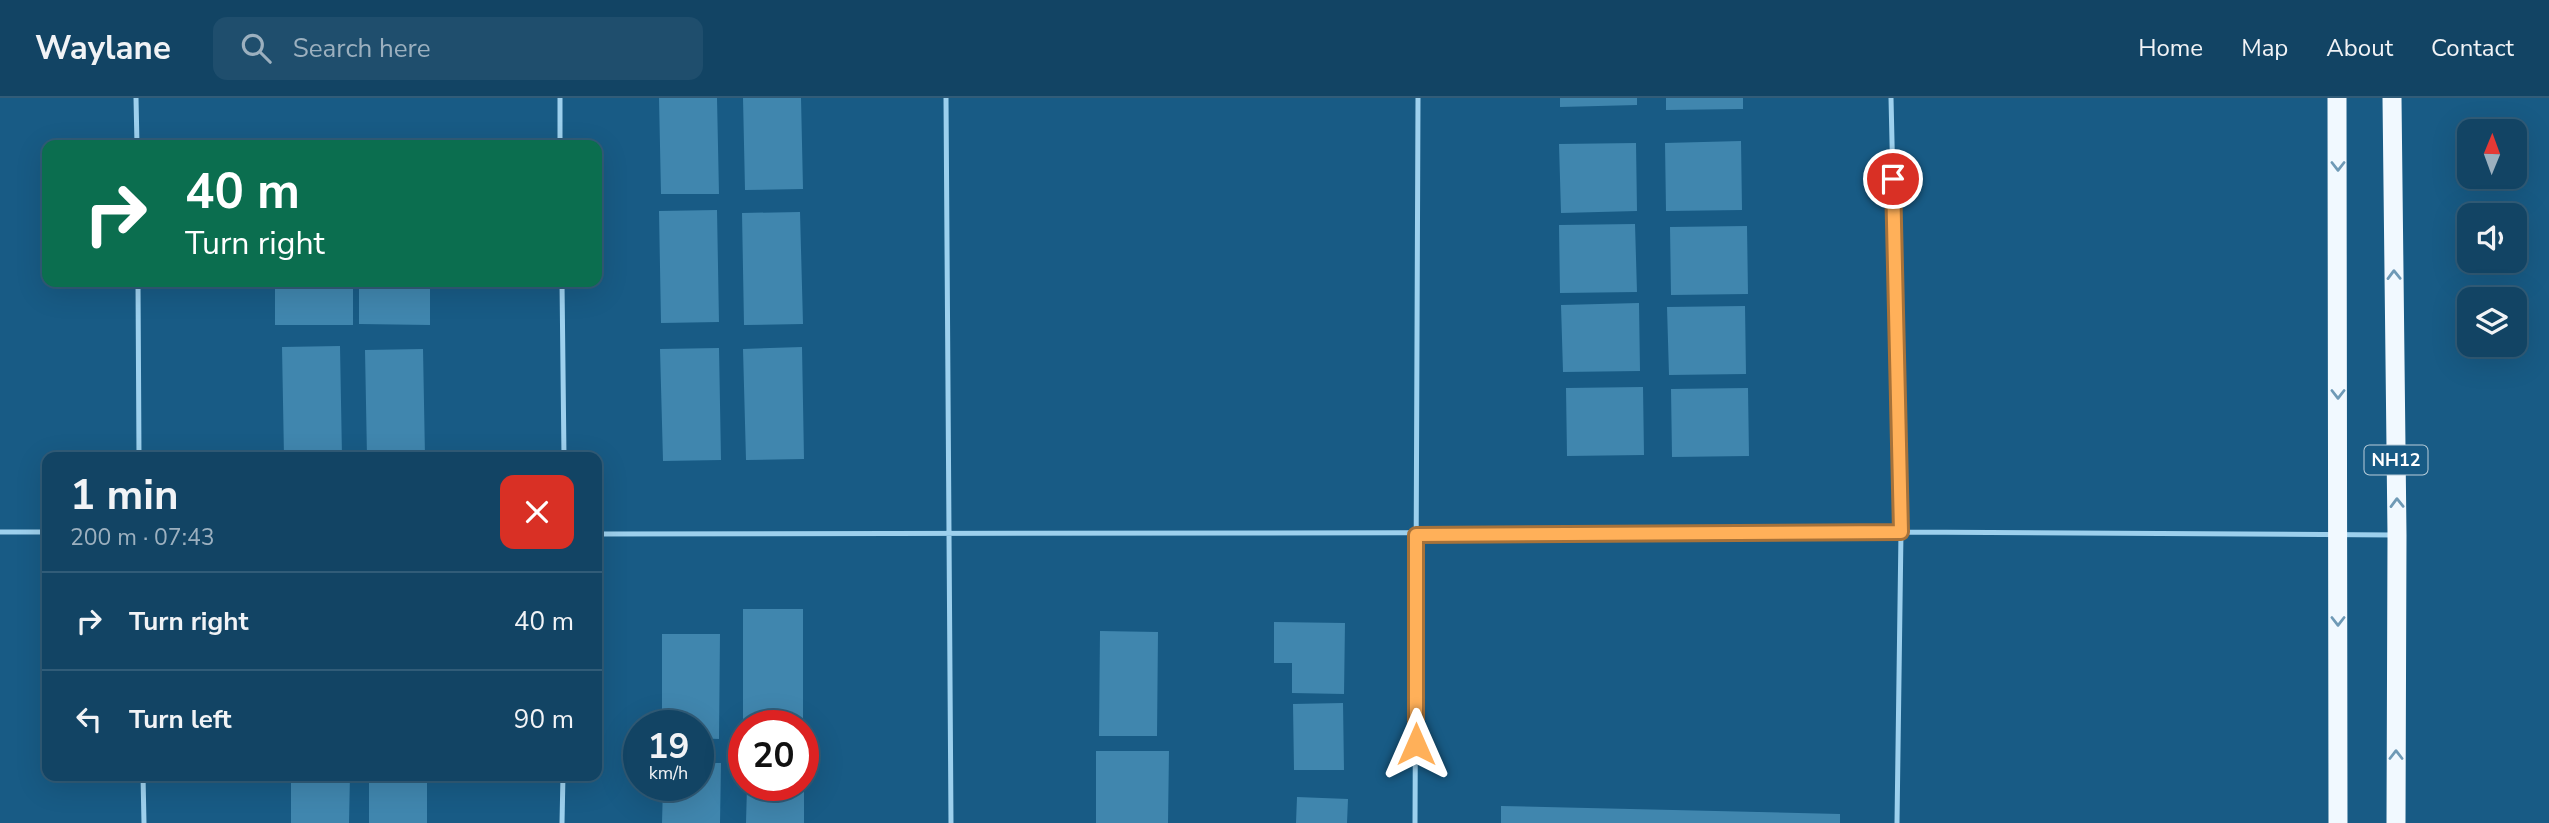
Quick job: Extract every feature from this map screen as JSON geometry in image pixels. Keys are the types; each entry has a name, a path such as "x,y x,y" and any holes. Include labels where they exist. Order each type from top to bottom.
{"highway":[{"name":"NH12","path":"2337,98 2337,823"},
{"name":"NH12","path":"2392,98 2397,535 2396,823"}],"lane":[{"path":"136,98 137,140"},
{"path":"560,98 560,140"},
{"path":"946,98 951,823"},
{"path":"1415,823 1418,98"},
{"path":"1891,98 1901,532 1897,823"},
{"path":"138,287 139,452"},
{"path":"562,287 564,452"},
{"path":"0,532 42,531"},
{"path":"602,534 1416,535 1901,532 2397,535"},
{"path":"144,781 144,823"},
{"path":"562,823 563,781"}],"building":[{"path":"659,98 717,98 719,194 661,194"},
{"path":"743,98 801,98 803,189 745,190"},
{"path":"1560,98 1637,98 1637,105 1560,107"},
{"path":"1666,98 1743,98 1743,109 1666,110"},
{"path":"1741,141 1742,210 1666,211 1665,143"},
{"path":"1636,143 1637,211 1561,213 1559,144"},
{"path":"717,210 719,322 661,323 659,211"},
{"path":"800,212 803,324 744,325 742,213"},
{"path":"1635,224 1637,292 1560,293 1559,225"},
{"path":"1747,226 1748,294 1671,295 1670,227"},
{"path":"275,287 353,287 353,325 275,325"},
{"path":"359,287 430,287 430,325 359,324"},
{"path":"1639,303 1640,371 1563,372 1561,305"},
{"path":"1745,306 1746,374 1669,375 1667,307"},
{"path":"340,346 342,452 284,452 282,347"},
{"path":"802,347 804,459 746,460 743,349"},
{"path":"719,348 721,460 663,461 660,349"},
{"path":"423,349 425,452 367,452 365,350"},
{"path":"1643,387 1644,455 1567,456 1566,388"},
{"path":"1748,388 1749,456 1672,457 1671,389"},
{"path":"743,609 803,609 803,710 743,710"},
{"path":"1274,622 1345,623 1344,694 1292,693 1292,663 1274,663"},
{"path":"1100,631 1158,632 1157,736 1099,736"},
{"path":"662,634 720,634 719,739 714,739 714,710 662,710"},
{"path":"1343,703 1344,770 1294,770 1293,704"},
{"path":"1096,751 1169,751 1168,823 1096,823"},
{"path":"714,763 721,763 720,823 662,823 663,801 714,801"},
{"path":"291,781 350,781 349,823 291,823"},
{"path":"369,781 427,781 427,823 369,823"},
{"path":"1297,797 1348,799 1347,823 1296,823"},
{"path":"747,801 804,801 804,823 746,823"},
{"path":"1501,806 1840,814 1840,823 1501,823"}],"route":[{"path":"1416,744 1416,535 1901,532 1893,179"}]}
